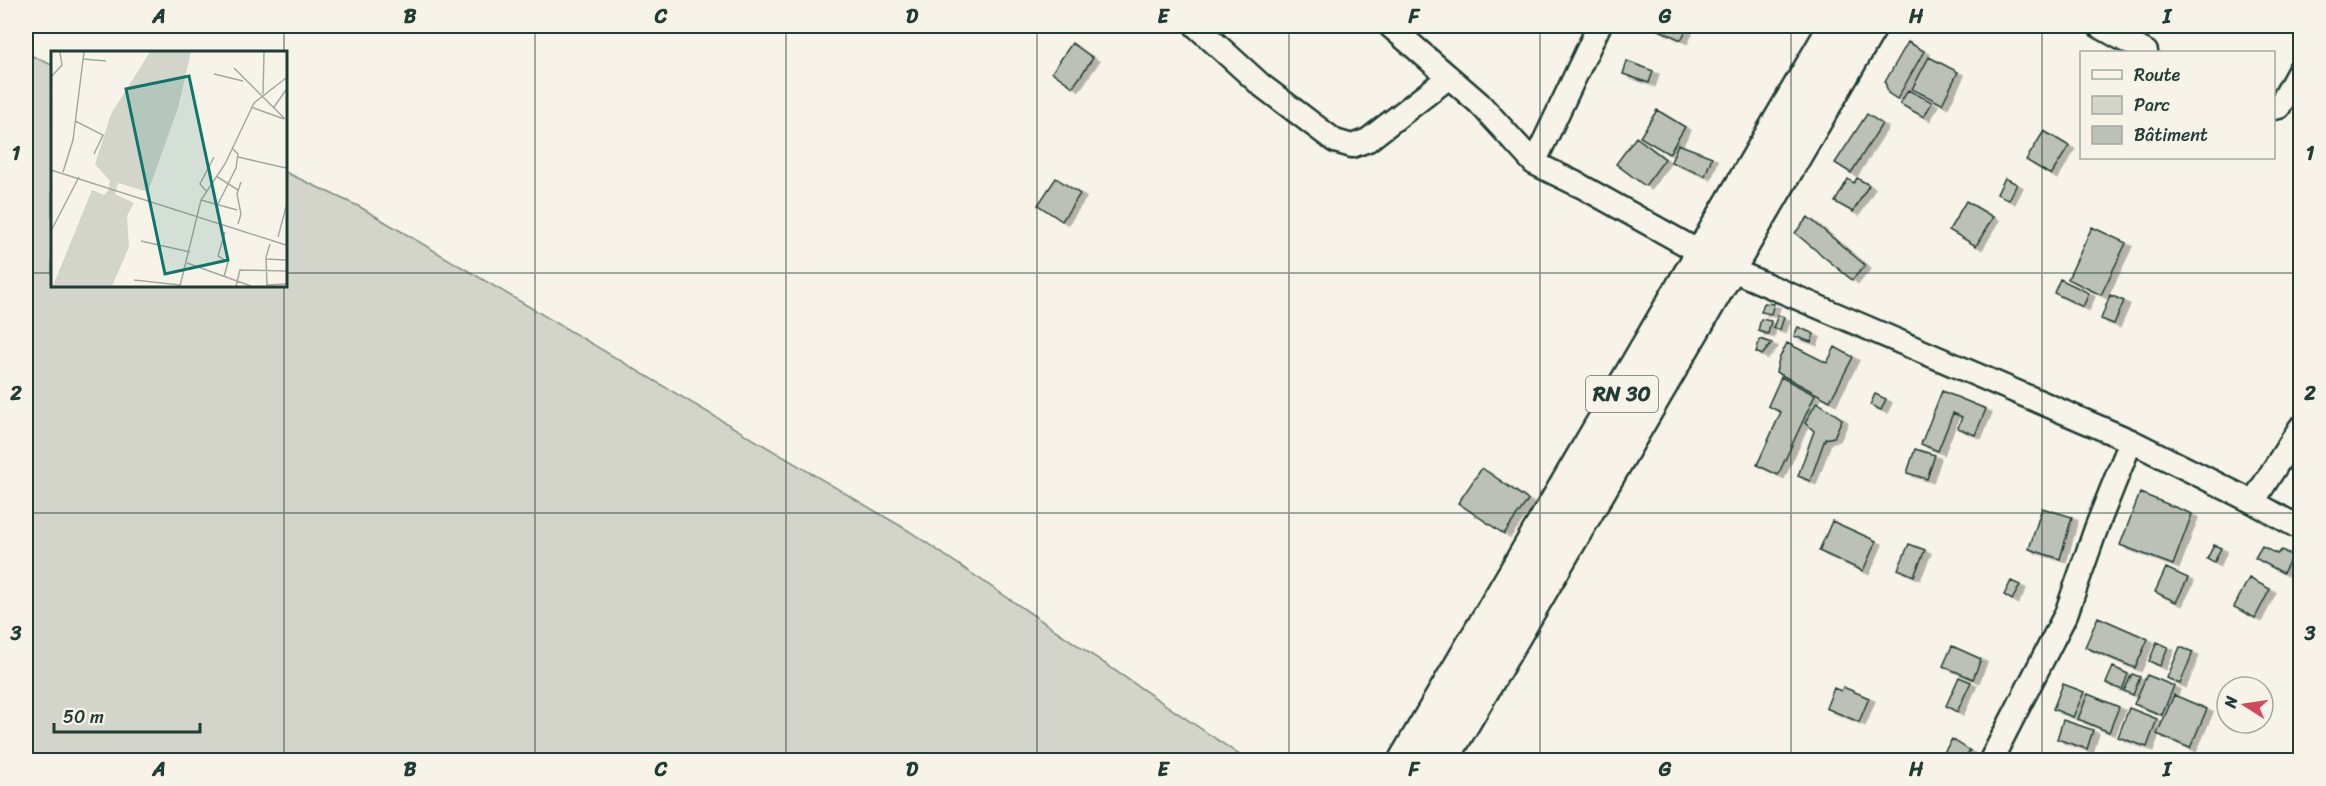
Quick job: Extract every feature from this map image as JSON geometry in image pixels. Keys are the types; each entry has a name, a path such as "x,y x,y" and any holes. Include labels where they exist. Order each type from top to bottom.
{"main road":[{"name":"RN 30","path":"1441,760 1717,262 1836,26"},
{"name":"RN 30","path":"1406,760 1717,262 1870,26"}],"street":[{"path":"1196,26 1261,85 1335,141 1352,146 1368,140 1449,77"},
{"path":"1390,26 1479,103 1534,163 1581,186 1717,262 2131,441 2301,528"},
{"path":"1534,163 1599,26"},
{"path":"2099,26 2144,51"},
{"path":"2275,108 2279,107 2301,69"},
{"path":"2253,502 2301,428"},
{"path":"1991,760 2066,614 2097,526 2131,441"}],"green space":[{"path":"26,53 51,65 51,286 286,286 286,172 360,207 909,531 1247,760 26,760"}],"building":[{"path":"1651,26 1688,26 1681,40"},
{"path":"1908,42 1924,51 1897,99 1888,93 1885,82"},
{"path":"1072,43 1093,58 1073,87 1052,72"},
{"path":"1929,57 1958,72 1942,104 1912,89"},
{"path":"1627,61 1653,71 1649,83 1623,74"},
{"path":"1908,90 1932,102 1924,117 1900,104"},
{"path":"1657,110 1685,127 1669,154 1640,137"},
{"path":"1867,114 1882,124 1851,173 1835,163"},
{"path":"2044,131 2069,146 2051,175 2026,160"},
{"path":"1636,137 1665,159 1645,186 1616,164"},
{"path":"1678,144 1712,157 1705,176 1671,162"},
{"path":"1056,178 1080,194 1062,221 1038,205"},
{"path":"1857,178 1869,185 1853,212 1835,202 1848,179 1854,183"},
{"path":"2005,178 2017,184 2009,200 1997,194"},
{"path":"1966,201 1993,217 1976,246 1949,230"},
{"path":"1808,217 1865,265 1852,280 1795,233"},
{"path":"2092,227 2126,243 2101,295 2068,279"},
{"path":"2060,279 2089,293 2083,307 2054,293"},
{"path":"2110,295 2124,301 2114,324 2101,319"},
{"path":"1764,303 1774,304 1771,314 1761,312"},
{"path":"1778,315 1784,317 1780,330 1773,328"},
{"path":"1761,319 1771,321 1768,334 1758,331"},
{"path":"1798,327 1814,334 1811,342 1794,336"},
{"path":"1760,339 1772,343 1762,355 1756,352"},
{"path":"1787,343 1827,363 1835,347 1853,357 1830,401 1776,372 1779,359"},
{"path":"1781,377 1815,395 1778,475 1757,465 1781,412 1768,406"},
{"path":"1942,391 1986,409 1975,435 1958,428 1962,417 1953,413 1938,451 1921,444"},
{"path":"1875,394 1886,399 1881,410 1870,405"},
{"path":"1817,402 1842,419 1834,437 1825,439 1810,481 1798,476 1814,431 1805,423"},
{"path":"1915,449 1935,455 1927,479 1907,473"},
{"path":"1482,468 1528,500 1504,534 1458,503"},
{"path":"2140,493 2192,514 2173,565 2120,545"},
{"path":"2042,508 2072,517 2060,559 2029,549"},
{"path":"1832,521 1876,541 1863,571 1819,551"},
{"path":"1909,544 1925,550 1914,576 1898,569"},
{"path":"2214,545 2221,548 2214,563 2207,559"},
{"path":"2262,546 2277,554 2282,550 2292,556 2283,573 2255,558"},
{"path":"2166,568 2188,578 2176,602 2155,592"},
{"path":"2249,578 2270,589 2255,618 2234,607"},
{"path":"2011,581 2020,585 2012,600 2004,595"},
{"path":"2098,617 2148,639 2135,668 2085,647"},
{"path":"2157,642 2168,647 2160,666 2149,661"},
{"path":"1952,646 1981,659 1973,679 1943,666"},
{"path":"2180,647 2193,652 2180,684 2167,678"},
{"path":"2113,667 2128,674 2122,690 2106,683"},
{"path":"2132,674 2140,677 2133,695 2124,691"},
{"path":"2147,675 2174,686 2162,715 2134,704"},
{"path":"1959,677 1971,682 1957,712 1946,706"},
{"path":"2063,684 2084,692 2073,717 2053,709"},
{"path":"1843,687 1869,698 1859,722 1826,708 1834,688 1841,691"},
{"path":"2088,694 2119,707 2109,732 2078,719"},
{"path":"2174,695 2207,709 2190,748 2157,734"},
{"path":"2129,708 2157,719 2147,747 2118,737"},
{"path":"2063,720 2093,730 2087,749 2057,739"},
{"path":"1952,739 1970,751 1964,760 1940,759"},
{"path":"1911,752 1923,760 1906,760"}]}
